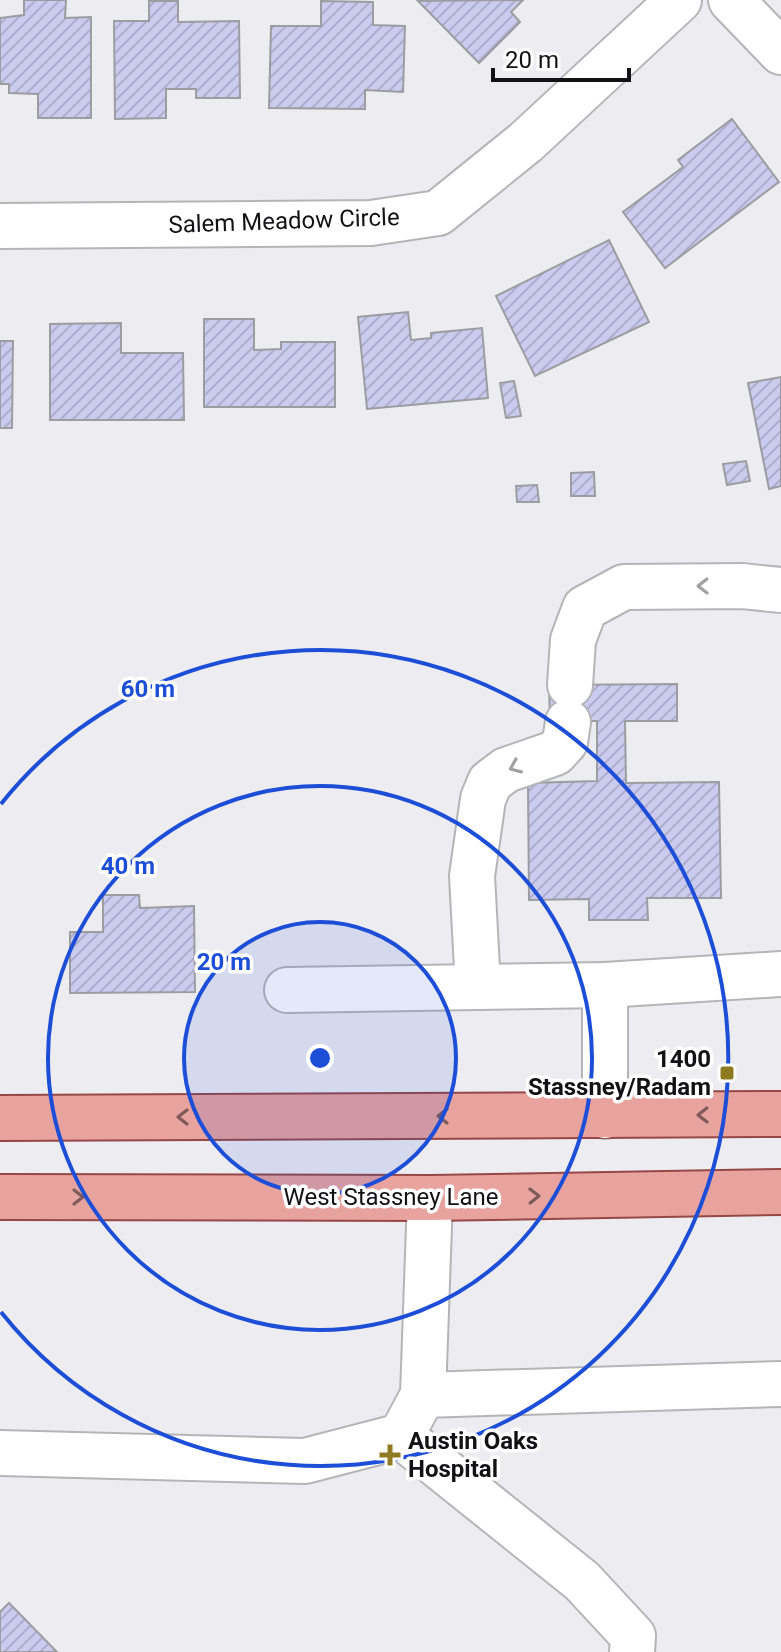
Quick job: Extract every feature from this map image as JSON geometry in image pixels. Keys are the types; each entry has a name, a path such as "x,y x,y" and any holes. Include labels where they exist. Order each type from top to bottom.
{"main road":[{"path":"0,1118 781,1114"},
{"name":"West Stassney Lane","path":"0,1197 430,1198 781,1192"}],"street":[{"name":"Salem Meadow Circle","path":"0,226 371,223 438,213 526,142 679,0"},
{"path":"731,0 781,52"},
{"path":"478,987 472,876 483,799 490,782 506,770 555,753 565,742 573,640 585,608 624,587 742,586 781,590"},
{"path":"287,990 605,985 781,974"},
{"path":"605,985 605,1116"},
{"path":"0,1453 305,1461 401,1436 423,1395 430,1198"},
{"path":"423,1395 781,1384"},
{"path":"401,1436 582,1581 633,1636 632,1652"}],"building":[{"path":"24,0 66,0 65,18 91,17 91,118 38,118 38,94 9,93 9,84 0,84 0,18 24,15"},
{"path":"523,0 511,12 520,22 479,63 418,1"},
{"path":"149,1 178,1 178,22 239,21 240,98 196,98 196,89 166,89 166,118 115,119 114,21 149,21"},
{"path":"321,1 373,2 373,25 405,26 403,92 365,90 365,109 269,108 271,26 321,26"},
{"path":"732,119 779,182 665,268 623,212 683,167 678,160"},
{"path":"609,240 649,322 535,376 496,296"},
{"path":"408,312 411,340 431,338 431,333 482,328 488,398 367,409 358,317"},
{"path":"204,319 254,319 254,350 281,349 281,342 335,342 335,407 204,407"},
{"path":"121,323 121,353 183,353 184,420 50,420 50,324"},
{"path":"0,341 13,341 12,428 0,428"},
{"path":"781,377 781,486 769,489 748,383"},
{"path":"514,381 521,416 506,418 500,383"},
{"path":"746,461 750,481 727,485 723,464"},
{"path":"594,472 595,496 571,496 571,473"},
{"path":"537,485 539,502 517,502 516,486"},
{"path":"677,684 677,721 625,721 626,783 719,782 721,898 647,898 648,920 589,920 589,899 529,900 528,783 597,781 597,721 550,721 549,685"},
{"path":"103,895 139,895 140,908 194,906 195,992 70,993 70,932 103,932"},
{"path":"9,1603 57,1652 0,1652 0,1612"}],"place":[{"name":"1400 Stassney/Radam","path":"727,1073"},
{"name":"Austin Oaks Hospital","path":"390,1455"}]}
